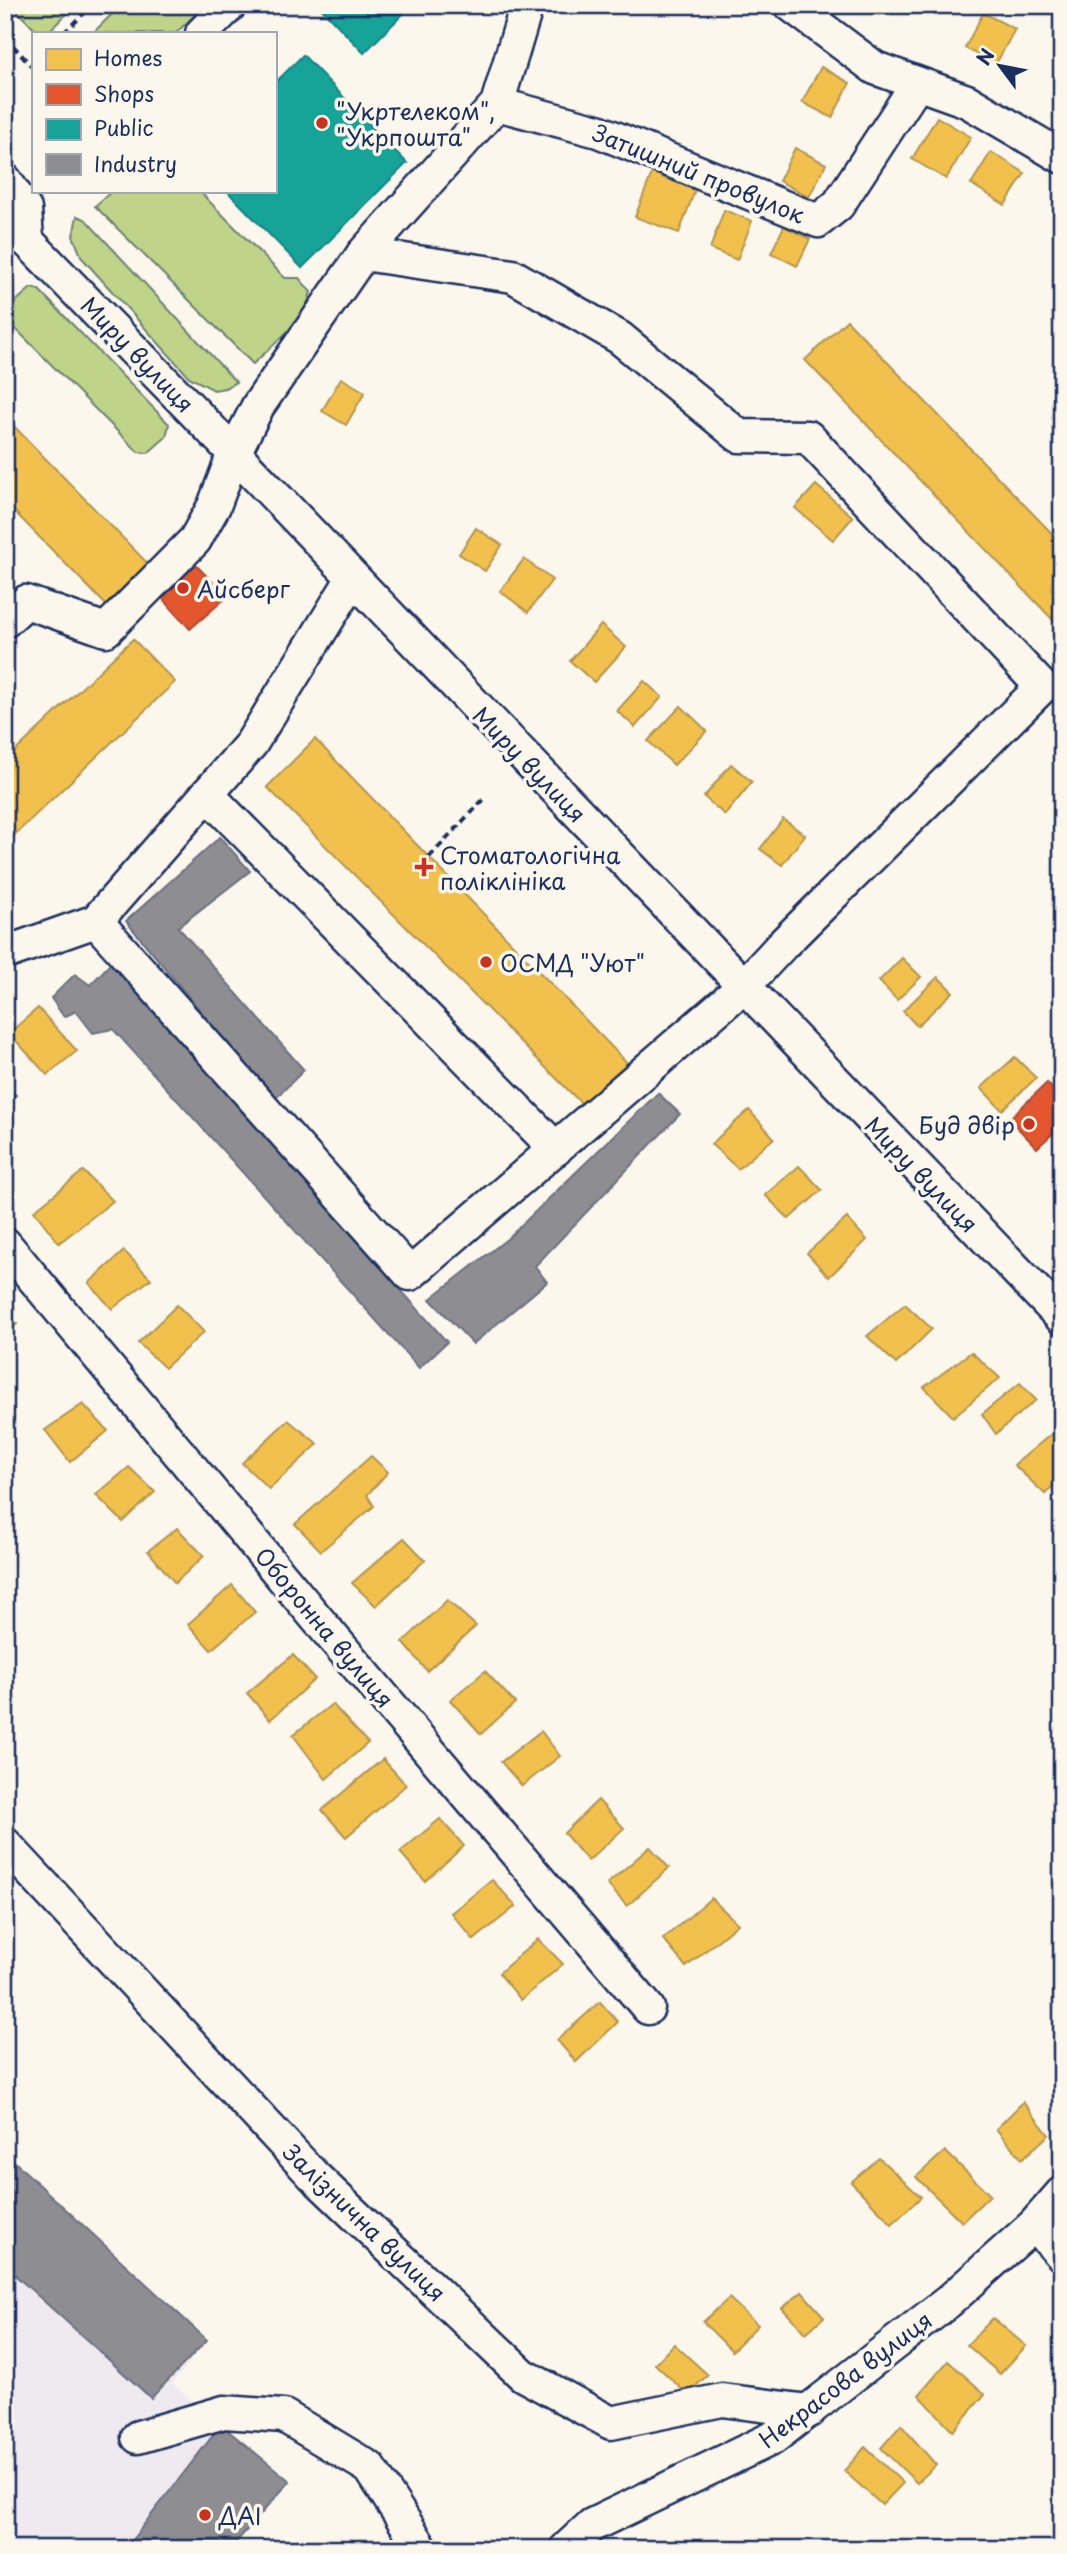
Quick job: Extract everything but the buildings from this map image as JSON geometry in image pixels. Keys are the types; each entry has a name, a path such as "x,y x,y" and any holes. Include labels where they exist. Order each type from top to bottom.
{"street":[{"path":"203,32 230,5"},
{"path":"12,604 106,630 195,540 214,506 234,453 258,406 363,254 497,104 527,5"},
{"path":"791,5 875,68 967,101 1062,158"},
{"name":"Затишний провулок","path":"497,104 598,131 818,220 838,205 917,85"},
{"path":"5,180 25,206"},
{"name":"Миру вулиця","path":"25,206 27,241 234,453 1062,1318"},
{"path":"96,921 410,1274 743,987 1042,687 808,437 739,436 620,338 513,276 363,254"},
{"path":"5,953 96,921 251,744 353,578"},
{"path":"207,794 556,1149"},
{"name":"Оборонна вулиця","path":"5,1244 318,1620 648,2008"},
{"name":"Залізнична вулиця","path":"5,1844 313,2175 523,2375 611,2423 722,2400 809,2411"},
{"name":"Некрасова вулиця","path":"566,2549 593,2525 773,2438 949,2301 1034,2225 1062,2193"},
{"path":"1034,2225 1062,2255"},
{"path":"138,2437 224,2412 284,2416 370,2468 422,2549"}],"path":[{"path":"65,32 92,5"},
{"path":"5,37 32,65"},
{"path":"429,857 486,797"}],"shaded area":[{"path":"5,2153 207,2340 172,2384 290,2481 230,2549 5,2549"}],"green space":[{"path":"23,5 76,5 48,32 37,32 17,11"},
{"path":"121,5 205,5 177,32 94,32"},
{"path":"111,192 200,192 285,278 299,278 311,292 307,303 295,323 253,364 95,206"},
{"path":"77,216 85,219 236,382 214,390 189,377 82,258 73,236"},
{"path":"31,288 39,290 169,424 166,437 148,453 138,452 5,318 7,309"}],"place":[{"name":"\"Укртелеком\", \"Укрпошта\"","path":"322,123"},
{"name":"Айсберг","path":"183,588"},
{"name":"Стоматологічна поліклініка","path":"424,867"},
{"name":"ОСМД \"Уют\"","path":"486,962"},
{"name":"Буд двір","path":"1029,1124"},
{"name":"ДАІ","path":"205,2515"}]}
